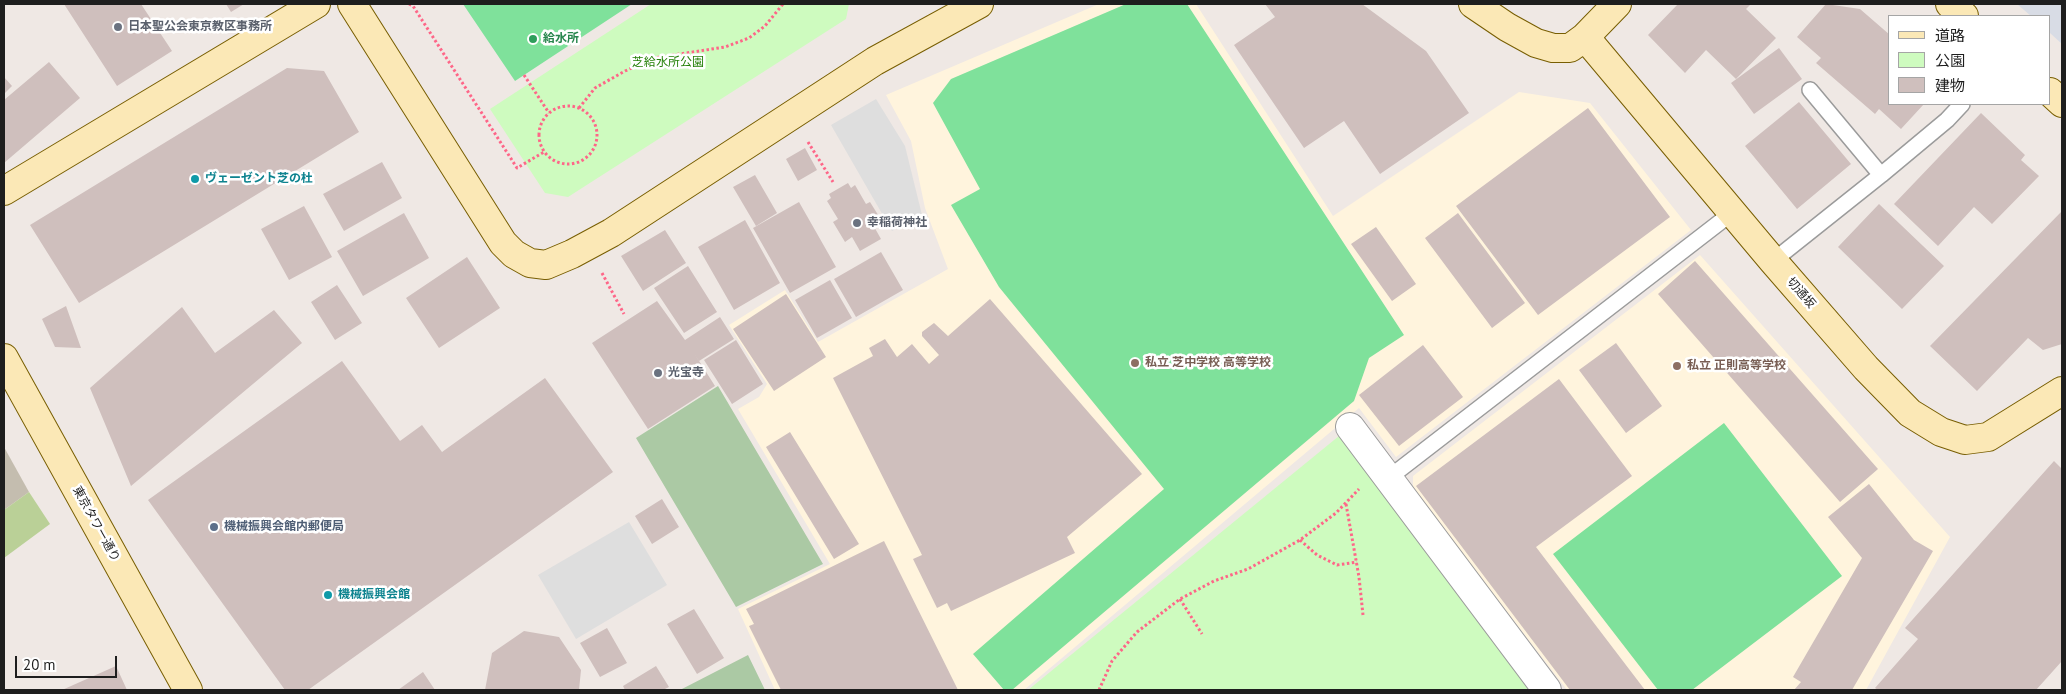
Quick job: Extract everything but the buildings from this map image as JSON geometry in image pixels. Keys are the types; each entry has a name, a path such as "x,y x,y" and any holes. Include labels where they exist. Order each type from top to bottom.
{"street":[{"path":"4,191 316,4"},
{"path":"352,4 503,243 514,254 530,263 546,265 612,233 875,61 930,33 979,4"},
{"path":"1473,4 1507,27 1536,42 1553,48 1570,48 1585,37 1612,9"},
{"path":"1950,4 1963,15"},
{"name":"切通坂","path":"1585,37 1773,261 1866,368 1904,406 1941,432 1965,440 1988,436 2062,391"},
{"path":"2051,93 2062,103"},
{"name":"東京タワー通り","path":"4,358 188,690"},
{"path":"1350,426 1385,470 1547,690"}],"lane":[{"path":"1810,90 1881,175"},
{"path":"1773,261 1881,175 1947,120 1961,105"},
{"path":"1385,470 1733,212"}],"path":[{"path":"409,4 413,6 517,168 544,152"},
{"path":"579,108 595,88 624,71 654,58 725,47 749,38 765,26 783,4"},
{"path":"524,75 549,113"},
{"path":"558,107 579,108 594,122 597,131 593,151 580,162 570,165 550,159 544,152 540,142 538,132 542,121 558,107"},
{"path":"806,140 832,182"},
{"path":"599,268 624,314"},
{"path":"1098,690 1112,661 1137,632 1180,599 1214,581 1248,569 1300,540 1336,514 1385,470"},
{"path":"1345,504 1357,562 1363,615"},
{"path":"1300,540 1317,555 1337,565 1357,562"},
{"path":"1180,599 1202,634"}],"shaded area":[{"name":"私立 芝中学校 高等学校","path":"1099,4 1196,4 1333,216 1519,92 1590,103 1691,230 1396,457 1359,408 1024,690 775,690 738,609 830,564 738,409 759,397 767,384 729,325 785,290 818,342 948,269 925,208 911,141 886,95"},
{"path":"2017,4 2062,4 2062,44 2051,34 2051,15 2030,15"},
{"path":"876,99 905,146 922,215 892,231 831,125"},
{"name":"私立 正則高等学校","path":"1700,255 1950,537 1866,690 1567,690 1413,489 1413,476"},
{"path":"4,447 29,492 4,510"},
{"path":"629,522 667,585 576,639 538,575"}],"green space":[{"name":"給水所","path":"463,4 632,4 515,81"},
{"name":"芝給水所公園","path":"651,4 849,4 846,19 568,197 545,193 490,109"},
{"path":"1126,4 1187,4 1404,335 1369,358 1354,401 1012,690 1004,690 973,654 1164,489 999,287 951,205 980,189 933,103 951,79"},
{"path":"718,386 823,564 736,607 636,438"},
{"path":"1724,423 1842,576 1692,690 1658,690 1553,554"},
{"path":"1350,427 1547,690 1028,690"},
{"path":"29,492 50,524 4,558 4,510"},
{"path":"748,655 765,690 680,690"}],"place":[{"name":"日本聖公会東京教区事務所","path":"118,27"},
{"name":"給水所","path":"533,39"},
{"name":"ヴェーゼント芝の杜","path":"195,179"},
{"name":"幸稲荷神社","path":"857,223"},
{"name":"私立 芝中学校 高等学校","path":"1135,363"},
{"name":"私立 正則高等学校","path":"1677,366"},
{"name":"光宝寺","path":"658,373"},
{"name":"機械振興会館内郵便局","path":"214,527"},
{"name":"機械振興会館","path":"328,595"}]}
